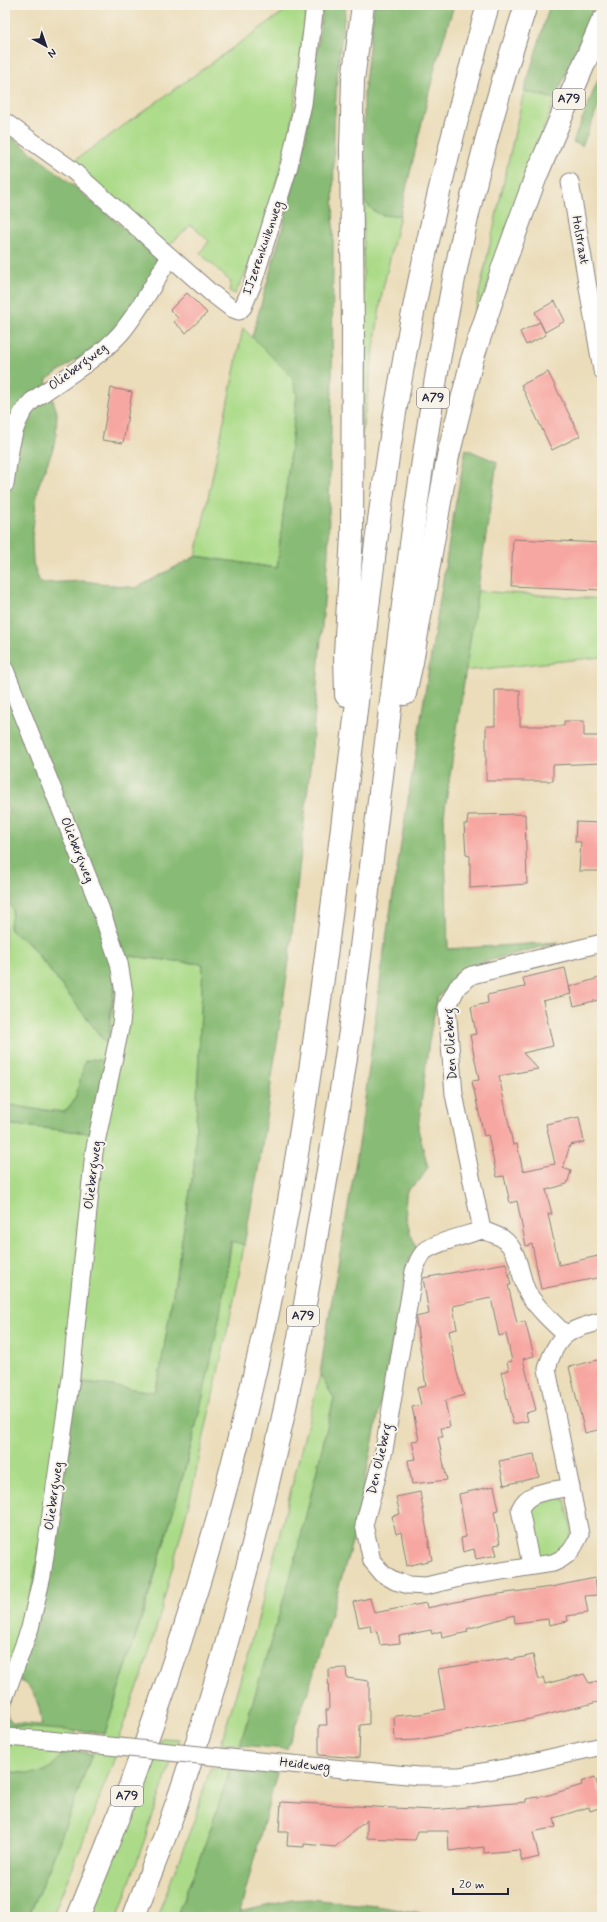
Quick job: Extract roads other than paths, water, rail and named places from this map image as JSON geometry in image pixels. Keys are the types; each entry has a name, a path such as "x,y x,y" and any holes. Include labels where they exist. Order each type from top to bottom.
{"highway":[{"name":"A79","path":"348,770 345,653 352,536 354,363 351,140 353,80 362,5"},
{"name":"A79","path":"78,1917 131,1788 171,1674 225,1494 250,1397 284,1234 316,1031 371,582 398,391 429,233 460,105 488,5"},
{"name":"A79","path":"134,1917 170,1822 204,1718 275,1455 301,1326 350,1033 426,439 448,306 501,83 526,5"},
{"name":"A79","path":"380,798 412,662 448,456 472,360 504,264 536,176 602,22"}],"street":[{"name":"IJzerenkuilenweg","path":"5,122 71,169 170,257 231,308 239,310 243,307 253,282 290,166 304,104 315,5"},
{"name":"Holstraat","path":"570,182 602,370"},
{"name":"Oliebergweg","path":"5,484 14,432 19,416 23,410 32,401 95,357 120,334 170,257"},
{"name":"Oliebergweg","path":"5,670 101,910 119,963 124,992 122,1024 94,1152 71,1377 42,1576 30,1628 5,1696"},
{"name":"Den Olieberg","path":"565,1334 558,1341 552,1352 548,1369 580,1534 574,1548 564,1558 552,1563 531,1565 463,1577 426,1586 409,1585 395,1581 383,1574 372,1560 364,1525 384,1450 414,1270 420,1257 425,1251 482,1230 454,1094 447,1007 458,986 472,975 602,943"},
{"path":"482,1230 502,1239 513,1250 517,1258 524,1285 530,1296 546,1316 565,1334 571,1330 602,1321"},
{"path":"531,1565 520,1509 523,1501 532,1495 571,1487"},
{"name":"Heideweg","path":"5,1737 418,1776 459,1776 515,1766 602,1746"}]}
